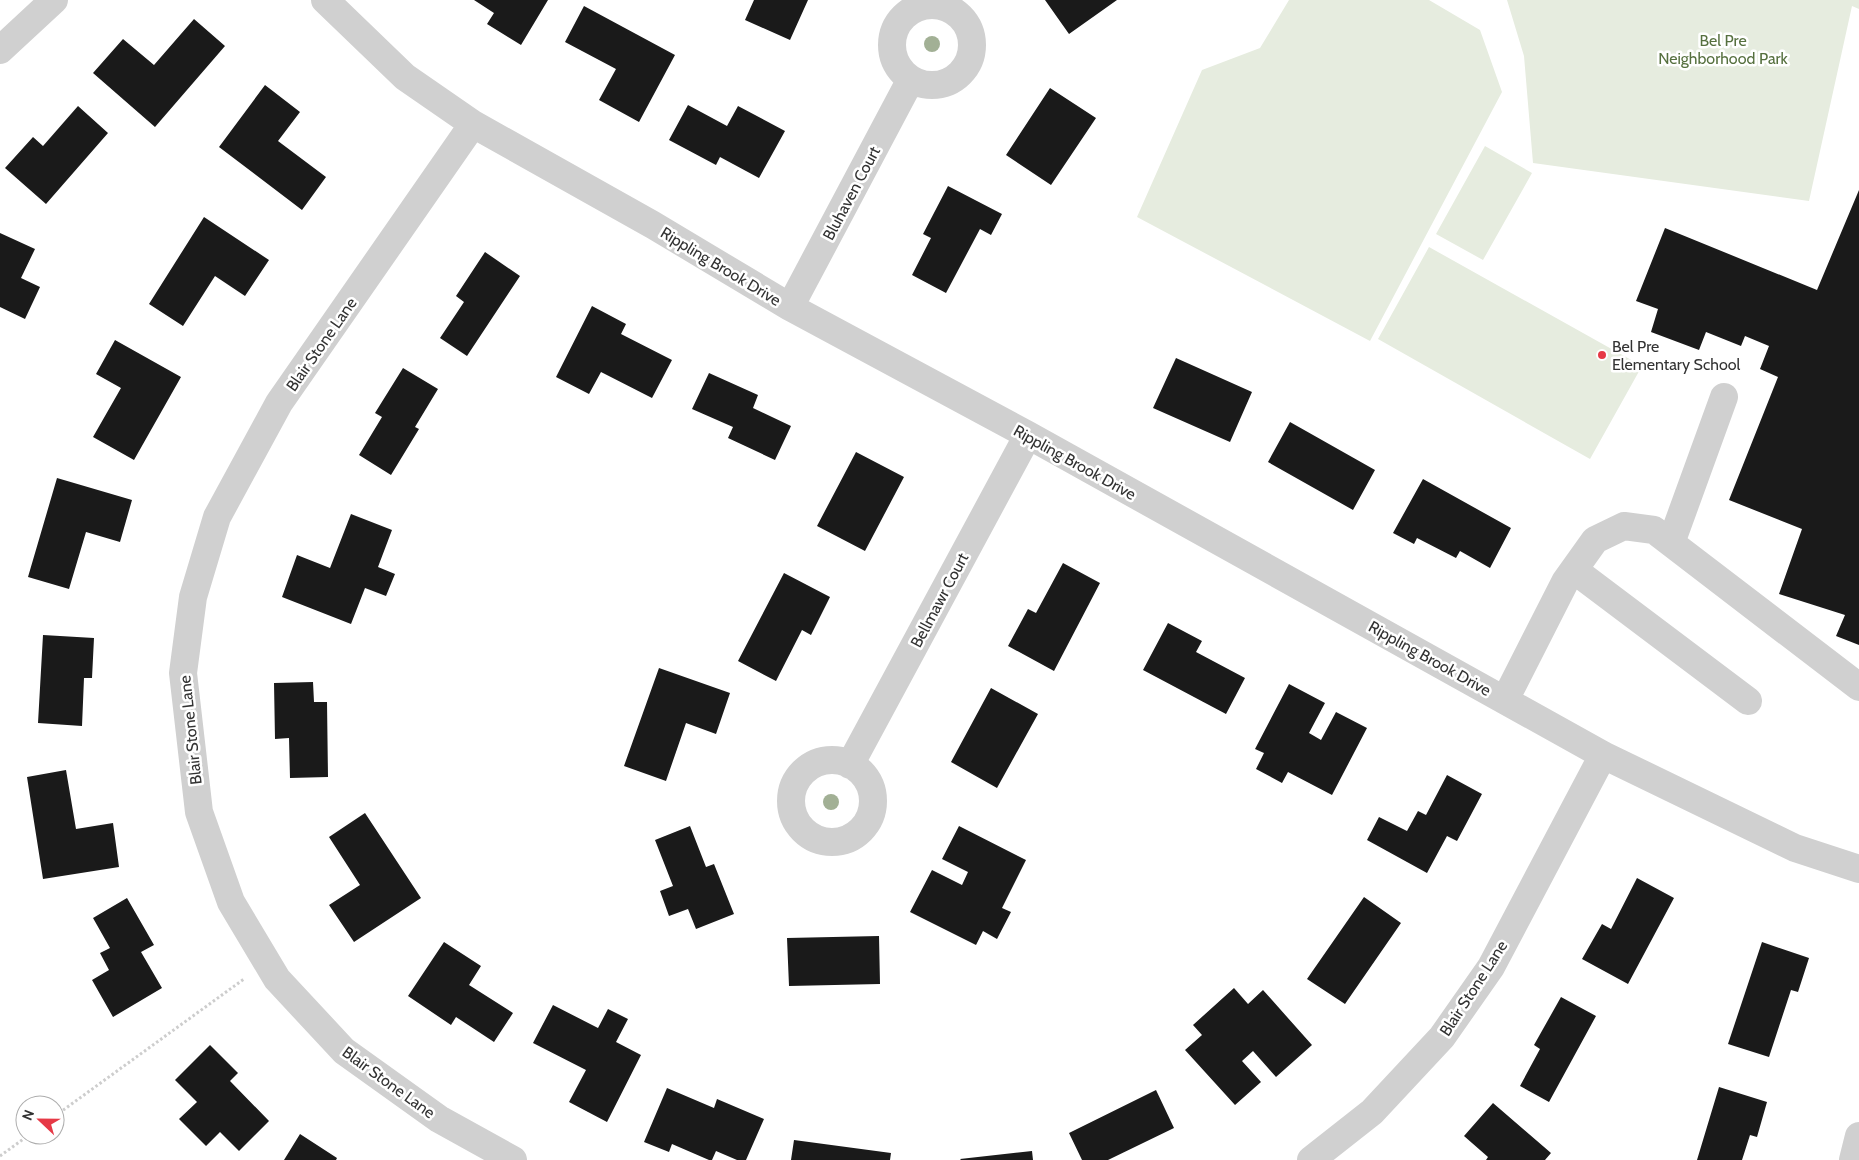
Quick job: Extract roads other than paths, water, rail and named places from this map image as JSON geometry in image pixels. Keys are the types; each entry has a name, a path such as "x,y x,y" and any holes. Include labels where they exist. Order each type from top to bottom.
{"street":[{"path":"0,50 54,0"},
{"name":"Rippling Brook Drive","path":"325,0 405,77 473,124 653,225 790,307 1028,435 1603,755 1795,848 1859,869"},
{"name":"Bluhaven Court","path":"790,307 911,79"},
{"name":"Blair Stone Lane","path":"473,124 280,403 217,517 193,597 183,674 199,812 231,902 277,979 344,1051 439,1119 513,1160"},
{"path":"1671,543 1724,397"},
{"name":"Bellmawr Court","path":"850,765 1028,435"},
{"path":"1505,700 1565,582 1595,540 1624,526 1654,530 1859,687"},
{"path":"1574,570 1748,700"},
{"name":"Blair Stone Lane","path":"1311,1160 1372,1112 1442,1037 1491,967 1603,755"},
{"path":"1853,1160 1859,1136"}],"place":[{"name":"Bel Pre Elementary School","path":"1602,355"}],"park label":[{"name":"Bel Pre Neighborhood Park","path":"1723,49"}]}
